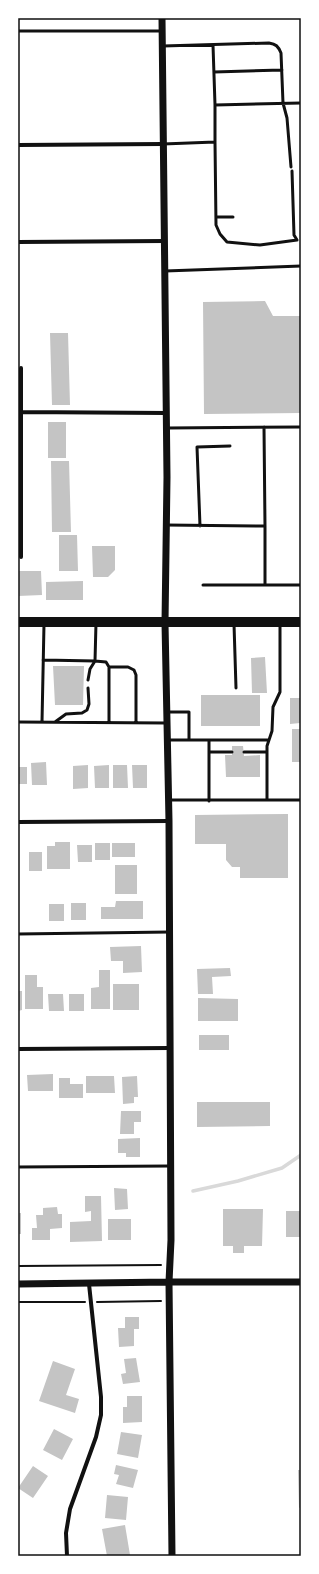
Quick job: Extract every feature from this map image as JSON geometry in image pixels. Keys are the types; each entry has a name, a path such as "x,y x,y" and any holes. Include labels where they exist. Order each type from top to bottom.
{"main road":[{"path":"18,622 301,622"}],"street":[{"path":"162,18 166,413 165,623 170,932 169,1282 172,1556"},
{"path":"18,144 163,144"},
{"path":"18,242 165,241"},
{"path":"21,368 21,558"},
{"path":"20,412 166,413"},
{"path":"18,822 169,821"},
{"path":"18,1049 170,1048"},
{"path":"18,1284 301,1282"},
{"path":"68,1556 66,1533 70,1508 96,1437 101,1415 101,1396 89,1284"}],"lane":[{"path":"18,31 162,31"},
{"path":"163,46 275,44 278,47 281,53 283,103 287,118 294,235 297,240"},
{"path":"214,45 216,225 220,234 227,242 260,245 297,240 301,237"},
{"path":"214,72 282,70"},
{"path":"215,105 301,103"},
{"path":"163,144 215,142"},
{"path":"216,218 233,217"},
{"path":"165,271 301,266"},
{"path":"264,427 265,584"},
{"path":"166,428 301,427"},
{"path":"200,526 197,447 230,446"},
{"path":"166,525 265,526"},
{"path":"203,585 301,584"},
{"path":"42,722 44,622"},
{"path":"88,680 90,669 96,661 96,622"},
{"path":"234,622 236,688"},
{"path":"267,800 267,752 272,731 273,707 280,692 280,622"},
{"path":"43,660 106,662 109,667 109,722"},
{"path":"109,667 128,667 134,670 136,675 136,723"},
{"path":"55,722 66,714 82,713 87,710 89,704 88,688"},
{"path":"166,712 189,712 189,740"},
{"path":"18,722 166,723"},
{"path":"167,740 269,740"},
{"path":"209,741 209,801"},
{"path":"209,752 232,752"},
{"path":"244,752 267,752"},
{"path":"169,800 301,800"},
{"path":"18,934 170,932"},
{"path":"18,1167 170,1166"}],"path":[{"path":"18,1266 170,1265"}],"building":[{"path":"265,301 273,316 301,316 301,413 204,414 203,302"},
{"path":"50,333 68,333 70,405 52,405"},
{"path":"48,422 66,422 66,458 48,458"},
{"path":"51,461 69,461 71,532 52,532"},
{"path":"59,535 77,535 78,571 59,571"},
{"path":"92,546 115,546 115,570 108,577 93,577"},
{"path":"18,571 41,571 42,595 18,596"},
{"path":"83,581 83,600 46,600 46,582"},
{"path":"265,657 267,693 252,693 251,658"},
{"path":"53,666 84,666 83,705 55,705"},
{"path":"201,695 260,695 260,726 201,726"},
{"path":"290,698 300,698 300,723 290,724"},
{"path":"292,729 301,729 301,762 292,762"},
{"path":"232,746 243,746 244,756 260,755 260,777 226,777 225,755 232,755"},
{"path":"46,762 47,785 32,785 31,763"},
{"path":"88,765 88,788 73,789 73,766"},
{"path":"109,765 109,788 95,788 94,766"},
{"path":"113,765 127,765 128,788 113,788"},
{"path":"132,765 147,765 147,788 133,788"},
{"path":"18,767 27,767 27,784 18,784"},
{"path":"288,814 288,878 240,878 240,867 232,867 226,860 226,844 195,844 195,815"},
{"path":"55,842 70,842 70,869 47,869 47,846 55,846"},
{"path":"95,843 110,843 110,860 95,860"},
{"path":"112,843 135,843 135,857 112,857"},
{"path":"77,845 92,845 92,862 78,862"},
{"path":"29,852 42,852 42,871 29,871"},
{"path":"115,865 137,865 137,894 115,894"},
{"path":"116,901 143,901 143,919 101,919 101,907 115,907"},
{"path":"71,903 86,903 86,920 71,920"},
{"path":"49,904 64,904 64,921 49,921"},
{"path":"141,946 142,972 123,973 123,961 111,961 110,947"},
{"path":"230,968 231,976 212,977 213,994 198,994 197,969"},
{"path":"99,970 110,970 110,1009 91,1009 91,988 99,987"},
{"path":"25,975 37,975 37,987 43,987 43,1009 25,1009"},
{"path":"113,984 139,984 139,1010 113,1010"},
{"path":"18,991 22,991 22,1010 18,1011"},
{"path":"48,994 63,994 64,1011 49,1011"},
{"path":"69,994 84,994 84,1011 69,1011"},
{"path":"198,998 238,999 238,1021 198,1021"},
{"path":"199,1035 229,1035 229,1050 199,1050"},
{"path":"53,1074 53,1091 28,1091 27,1075"},
{"path":"86,1076 114,1076 115,1093 86,1093"},
{"path":"137,1076 138,1097 134,1097 134,1103 123,1104 122,1077"},
{"path":"59,1078 70,1078 70,1084 83,1084 83,1098 59,1098"},
{"path":"197,1102 270,1102 270,1126 197,1127"},
{"path":"121,1111 141,1111 141,1122 134,1122 134,1134 120,1134"},
{"path":"140,1138 140,1157 126,1157 126,1153 118,1153 118,1139"},
{"path":"114,1188 127,1189 128,1209 115,1210"},
{"path":"85,1196 101,1196 102,1241 70,1242 70,1222 91,1221 91,1211 85,1212"},
{"path":"57,1207 58,1214 62,1214 62,1228 50,1229 50,1240 32,1240 32,1228 37,1228 36,1215 43,1215 43,1208"},
{"path":"223,1209 263,1209 262,1246 244,1246 244,1253 233,1253 233,1246 223,1246"},
{"path":"286,1211 301,1211 301,1237 286,1237"},
{"path":"18,1213 21,1213 21,1234 18,1234"},
{"path":"108,1219 131,1219 131,1240 108,1240"},
{"path":"125,1317 139,1317 139,1329 134,1329 134,1346 119,1347 118,1328 125,1328"},
{"path":"136,1358 140,1382 123,1384 121,1374 126,1373 124,1359"},
{"path":"53,1361 75,1369 66,1395 79,1399 75,1413 39,1401"},
{"path":"127,1396 142,1396 142,1422 123,1423 123,1407 127,1407"},
{"path":"54,1429 73,1439 62,1460 43,1450"},
{"path":"121,1432 142,1435 138,1458 117,1454"},
{"path":"116,1465 138,1470 133,1488 116,1484 119,1475 114,1474"},
{"path":"33,1466 48,1476 33,1498 18,1488"},
{"path":"298,1470 301,1470 301,1507 299,1508"},
{"path":"107,1495 128,1497 126,1520 105,1518"},
{"path":"125,1525 130,1555 107,1556 102,1529"}],"waterway":[{"path":"193,1191 238,1181 282,1168 301,1155"}]}
